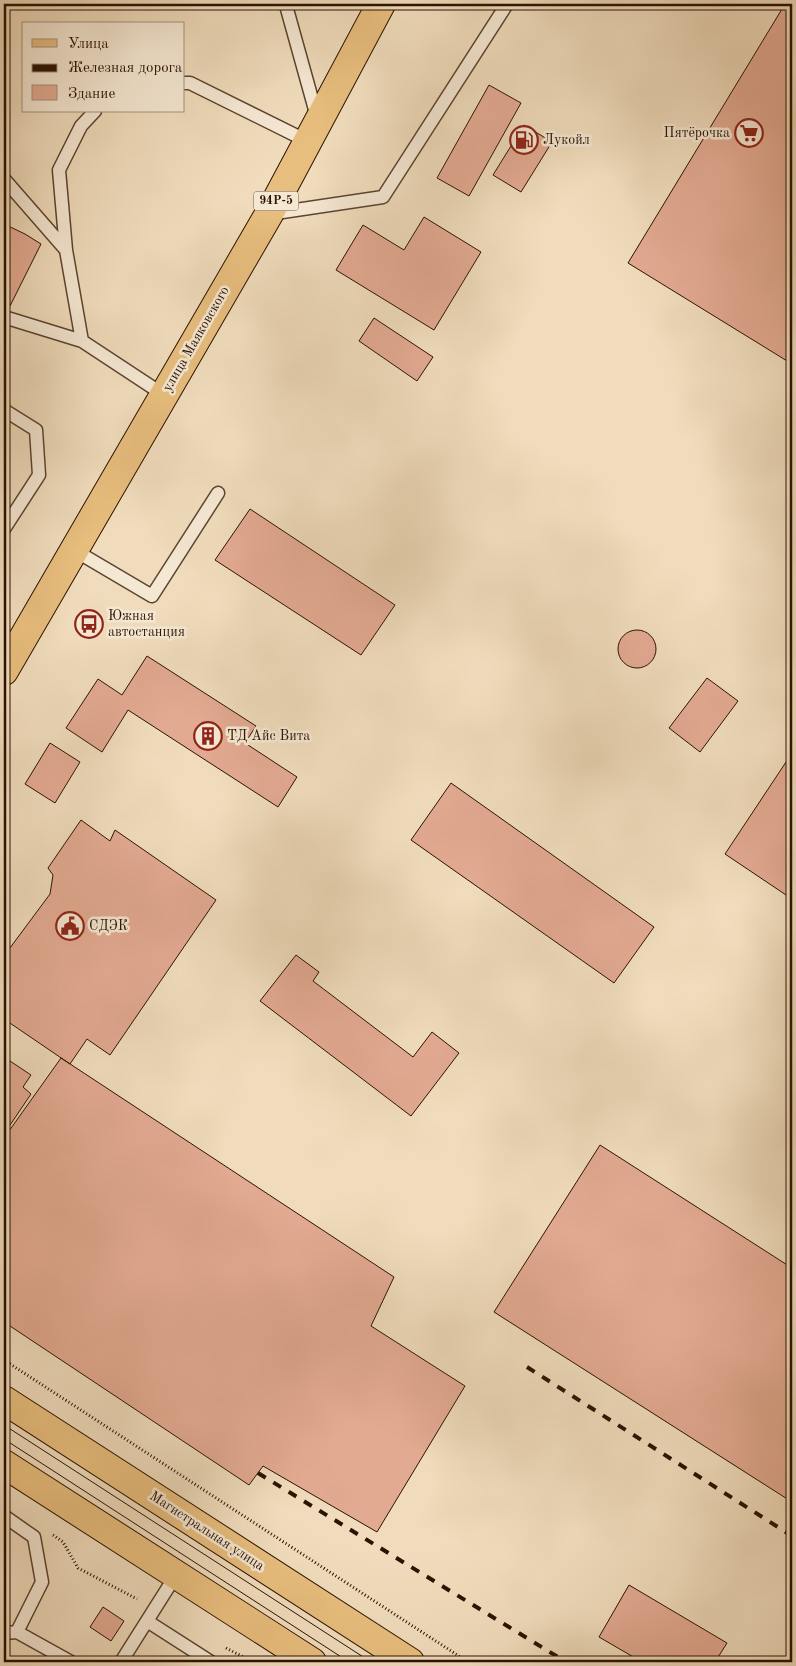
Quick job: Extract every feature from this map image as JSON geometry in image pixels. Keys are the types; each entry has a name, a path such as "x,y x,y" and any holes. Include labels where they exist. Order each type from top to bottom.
{"main road":[{"name":"улица Маяковского","path":"4,671 269,214 382,4"},
{"name":"Магистральная улица","path":"4,1400 410,1662"},
{"path":"4,1464 312,1662"}],"lane":[{"path":"286,4 313,131"},
{"path":"269,214 383,197 506,4"},
{"path":"185,83 190,83 313,131"},
{"path":"82,341 66,250 59,170 81,126 94,112"},
{"path":"4,179 66,250"},
{"path":"4,317 82,341 164,395"},
{"path":"4,410 36,430 39,475 4,529"},
{"path":"74,550 152,596 218,493"},
{"path":"4,1516 34,1537 42,1582 17,1632"},
{"path":"121,1662 176,1575"},
{"path":"147,1620 211,1662"},
{"path":"4,1633 17,1632 71,1662"}],"path":[{"path":"4,1360 468,1662"},
{"path":"48,1531 63,1542 78,1568 155,1609"}],"building":[{"name":"Пятёрочка","path":"785,4 792,4 792,364 628,263"},
{"path":"489,85 521,103 469,196 437,178"},
{"path":"524,125 552,142 521,192 493,175"},
{"path":"424,217 481,252 434,330 336,270 363,225 404,250"},
{"path":"4,224 41,244 10,306 4,304"},
{"path":"374,318 433,357 417,381 359,341"},
{"path":"250,509 395,605 361,655 215,560"},
{"path":"637,630 651,635 656,649 651,663 637,668 623,663 618,649 623,635"},
{"name":"ТД Айс Вита","path":"147,656 256,726 245,743 297,777 278,807 128,710 102,752 66,728 98,679 122,695"},
{"path":"707,678 738,701 700,752 669,728"},
{"path":"50,743 80,762 55,803 25,784"},
{"path":"792,753 792,899 725,854"},
{"path":"451,783 654,927 614,983 411,840"},
{"path":"81,820 110,841 115,830 216,900 110,1055 87,1039 70,1064 4,1019 4,956 50,894 53,875 48,868"},
{"path":"296,955 319,972 313,981 413,1057 432,1032 459,1053 411,1116 260,1001"},
{"path":"4,1057 31,1075 23,1087 31,1094 4,1134"},
{"path":"61,1058 394,1277 371,1326 465,1386 377,1532 263,1466 249,1485 4,1322 4,1138"},
{"path":"600,1145 792,1268 792,1502 494,1312"},
{"path":"629,1585 727,1643 715,1662 642,1662 599,1637"},
{"path":"103,1607 124,1621 111,1641 90,1627"}],"tram line":[{"path":"4,1425 371,1662"},
{"path":"4,1439 349,1662"}],"railway":[{"path":"527,1367 792,1536"},
{"path":"258,1473 566,1662"}],"place":[{"name":"Пятёрочка","path":"749,133"},
{"name":"Лукойл","path":"524,140"},
{"name":"Южная автостанция","path":"89,624"},
{"name":"ТД Айс Вита","path":"208,736"},
{"name":"СДЭК","path":"70,926"}]}
